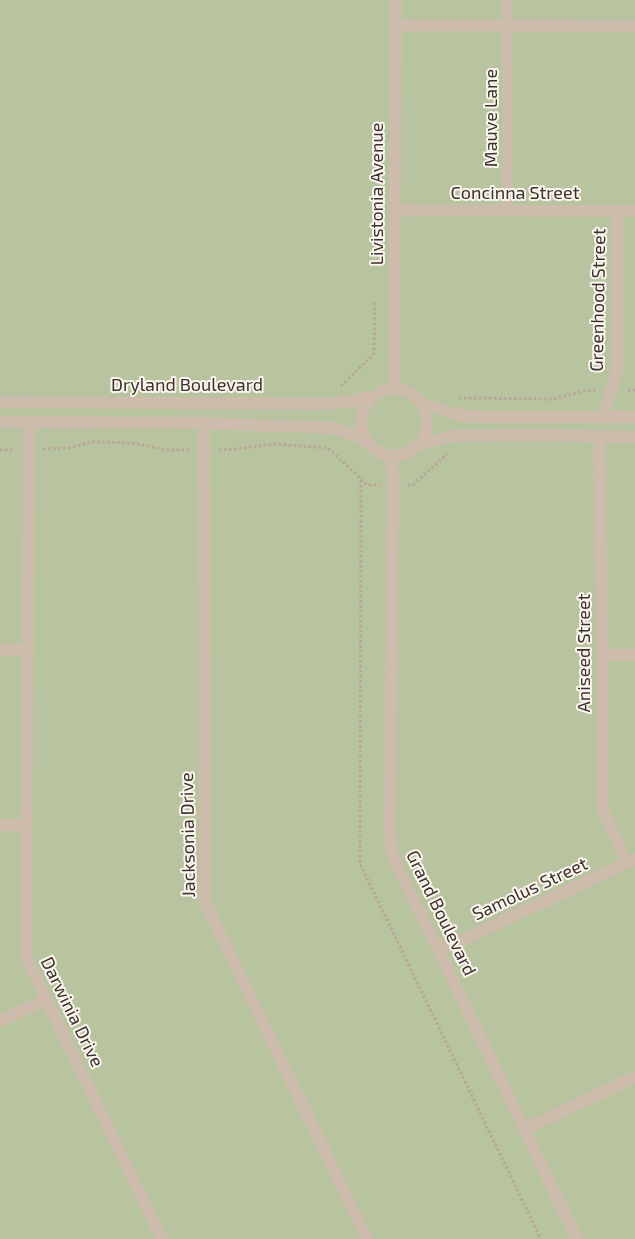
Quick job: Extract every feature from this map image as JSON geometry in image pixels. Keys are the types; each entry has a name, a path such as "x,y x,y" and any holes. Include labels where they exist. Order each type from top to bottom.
{"street":[{"name":"Livistonia Avenue","path":"394,389 396,0"},
{"path":"396,25 635,26"},
{"name":"Concinna Street","path":"394,210 635,211"},
{"name":"Greenhood Street","path":"603,416 617,372 617,211"},
{"path":"384,390 404,390 420,402 427,418 427,427 420,444 400,456 383,454 375,450 363,436 361,428 363,410 367,402 374,396 384,390"},
{"name":"Dryland Boulevard","path":"0,402 324,404 374,396"},
{"path":"420,402 455,414 476,417 635,417"},
{"path":"0,422 204,423 334,428 367,441"},
{"name":"Darwinia Drive","path":"29,422 26,957 162,1239"},
{"name":"Jacksonia Drive","path":"204,423 205,902 367,1239"},
{"path":"420,444 454,436 635,437"},
{"name":"Aniseed Street","path":"599,437 602,808 631,861"},
{"name":"Grand Boulevard","path":"392,456 390,828 392,853 577,1239"},
{"path":"0,649 28,650"},
{"path":"602,655 635,655"},
{"path":"0,825 27,825"},
{"name":"Samolus Street","path":"439,951 631,861"},
{"path":"0,1020 47,999"},
{"path":"525,1129 635,1077"}],"lane":[{"name":"Mauve Lane","path":"507,0 507,211"}],"path":[{"path":"334,402 334,388 339,387 374,354 375,300"},
{"path":"456,398 554,399 584,391 635,390"},
{"path":"334,428 335,454"},
{"path":"68,448 92,442 133,443 167,450 184,450"},
{"path":"236,449 275,444 328,448 339,458"}],"green space":[{"path":"0,0 635,0 635,1239 0,1239"}]}
